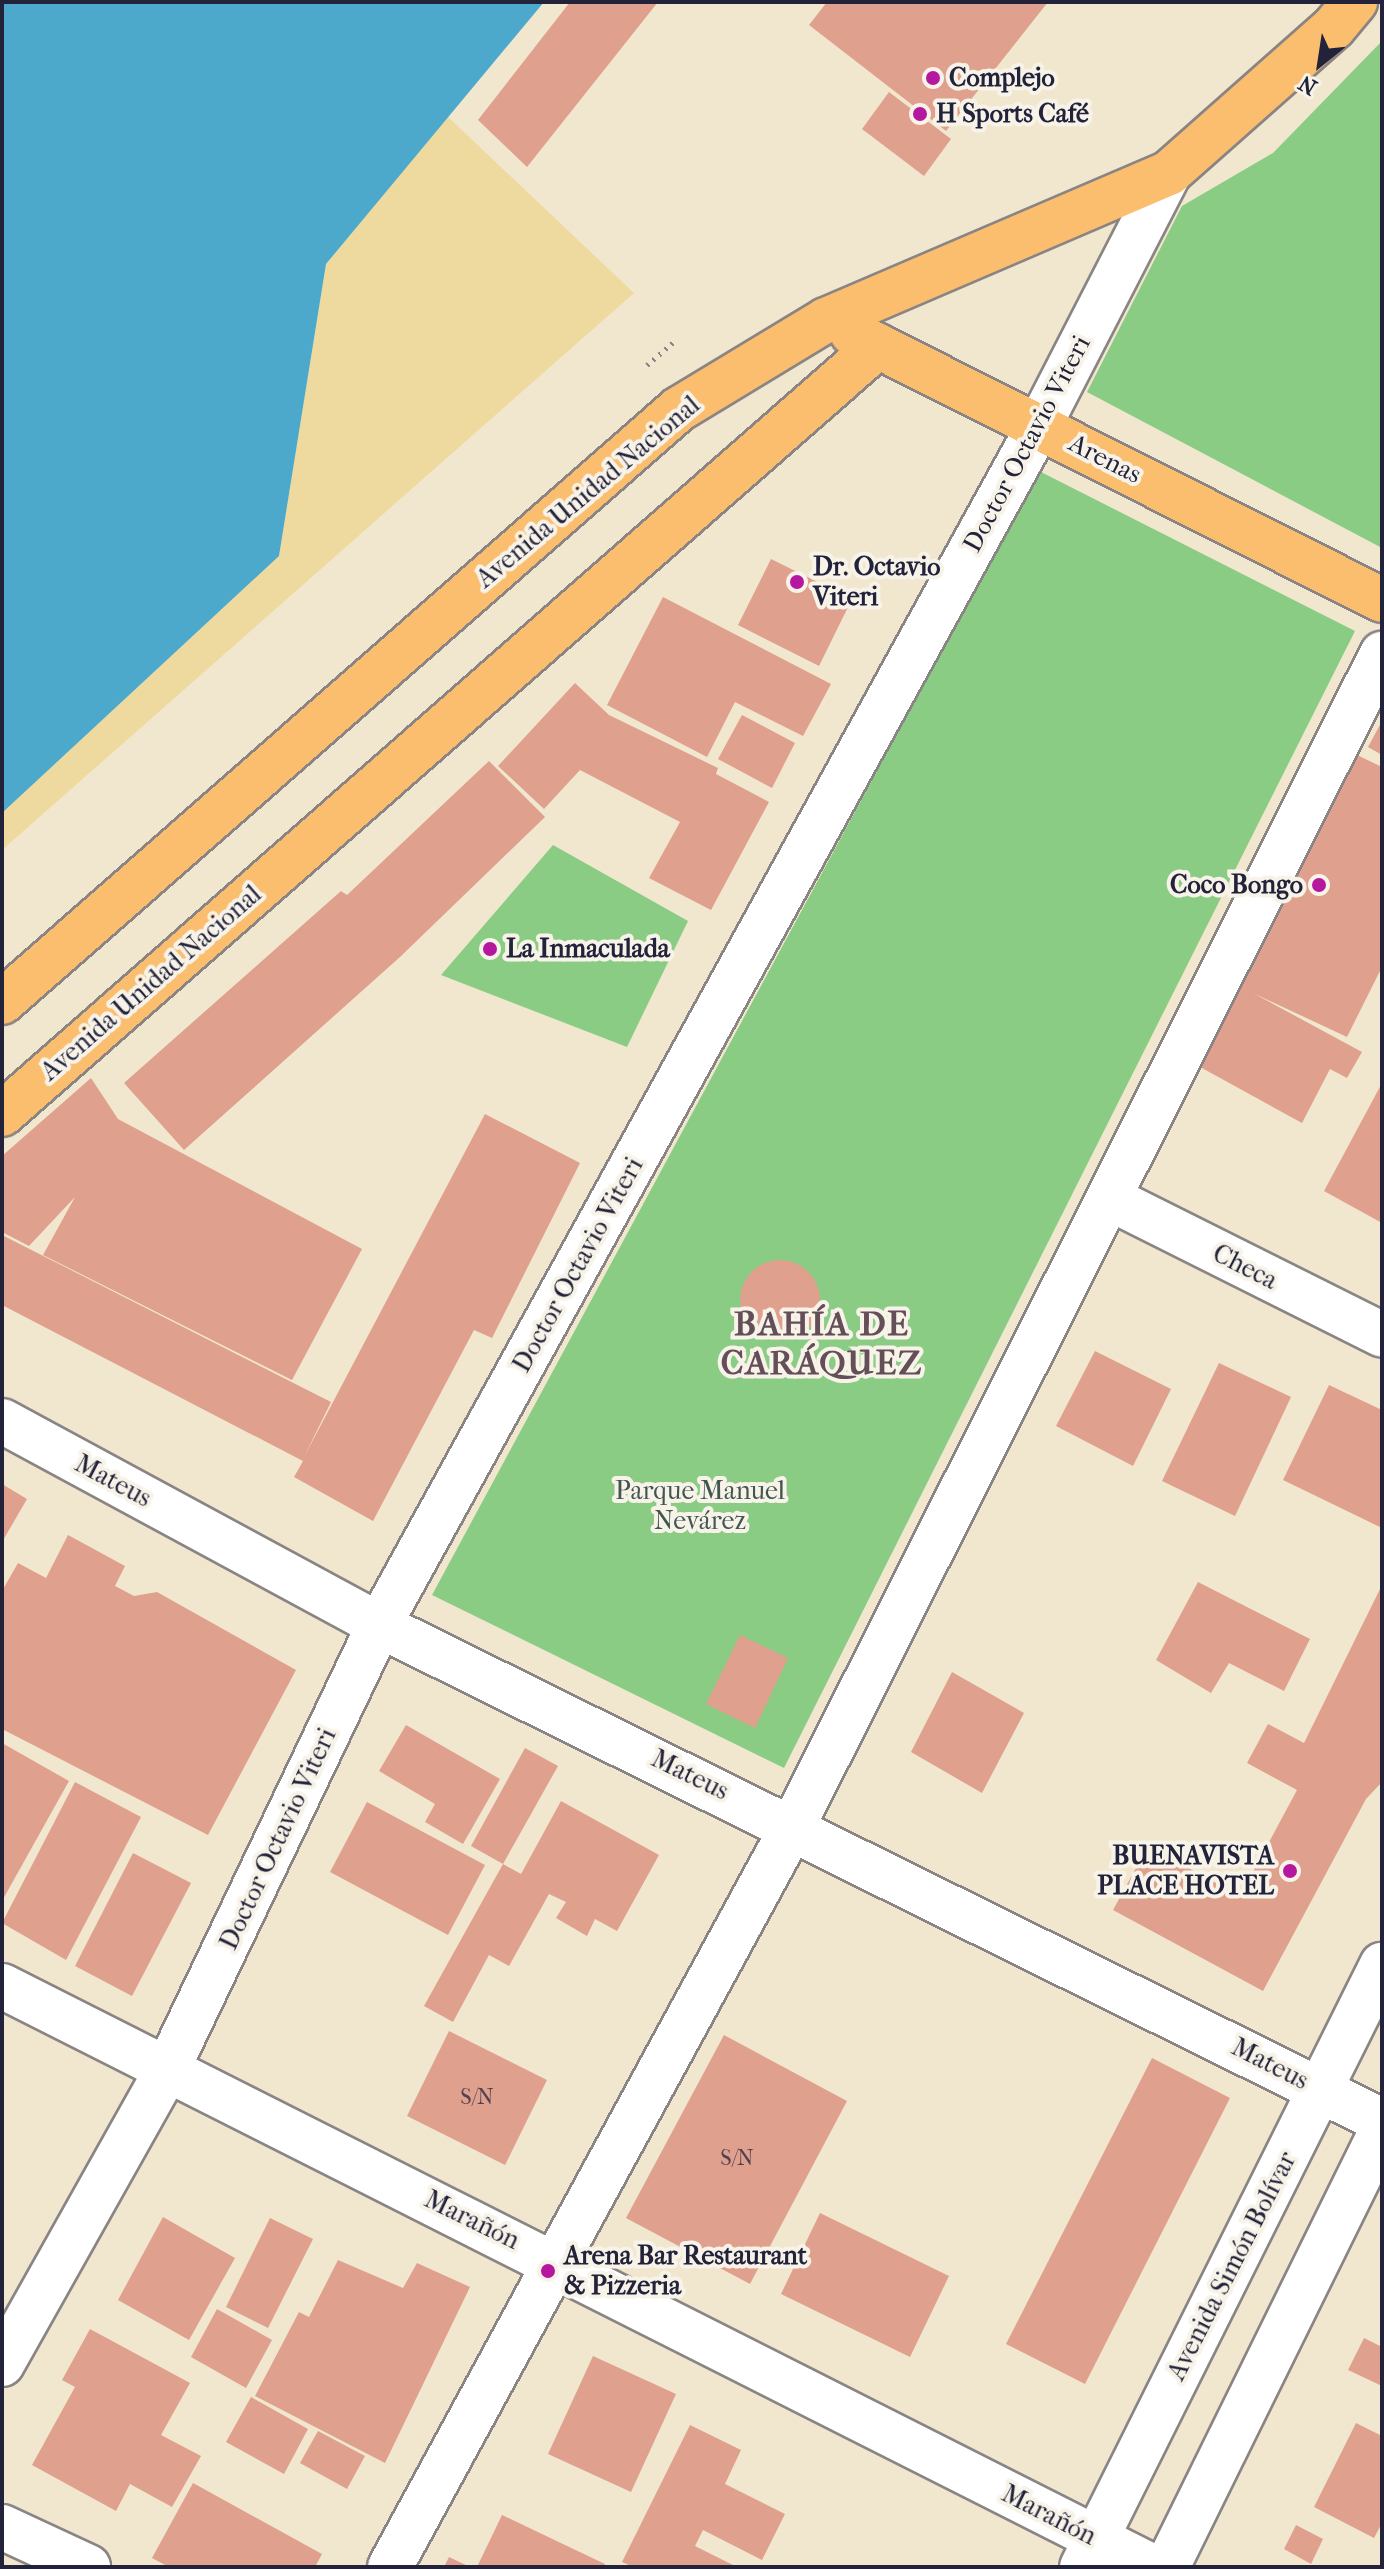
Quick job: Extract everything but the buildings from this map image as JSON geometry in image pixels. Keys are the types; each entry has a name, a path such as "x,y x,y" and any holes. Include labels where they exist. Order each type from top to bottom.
{"main road":[{"name":"Avenida Unidad Nacional","path":"2,1002 679,409 826,320 1169,173 1334,27 1355,2"},
{"name":"Arenas","path":"826,320 1382,600"},
{"name":"Avenida Unidad Nacional","path":"2,1114 878,346"}],"street":[{"name":"Doctor Octavio Viteri","path":"2,2364 167,2070 379,1625 1039,426 1169,173"},
{"path":"390,2567 793,1826 1382,654"},
{"name":"Checa","path":"1109,1198 1382,1335"},
{"name":"Mateus","path":"2,1421 379,1625 793,1826 1382,2121"},
{"name":"Avenida Simón Bolívar","path":"1089,2553 1382,1965"},
{"name":"Marañón","path":"2,1986 556,2261 1089,2553 1153,2567"},
{"path":"1167,2567 1382,2130"},
{"path":"2,2527 88,2567"}],"green space":[{"path":"1382,41 1382,548 1087,392 1182,206 1273,153"},
{"name":"Parque Manuel Nevárez","path":"1039,471 1355,631 784,1768 432,1595"},
{"path":"553,845 688,921 627,1047 441,975"}],"sand":[{"path":"447,116 634,293 2,850 2,813 279,556 326,264"}],"water":[{"path":"2,2 544,2 326,264 279,556 2,813"}],"place":[{"name":"Complejo","path":"933,78"},
{"name":"H Sports Café","path":"920,114"},
{"name":"Dr. Octavio Viteri","path":"797,582"},
{"name":"Coco Bongo","path":"1319,885"},
{"name":"La Inmaculada","path":"490,949"},
{"name":"BUENAVISTA PLACE HOTEL","path":"1290,1871"},
{"name":"Arena Bar Restaurant & Pizzeria","path":"548,2271"}],"district":[{"name":"BAHÍA DE CARÁQUEZ","path":"822,1344"}]}
